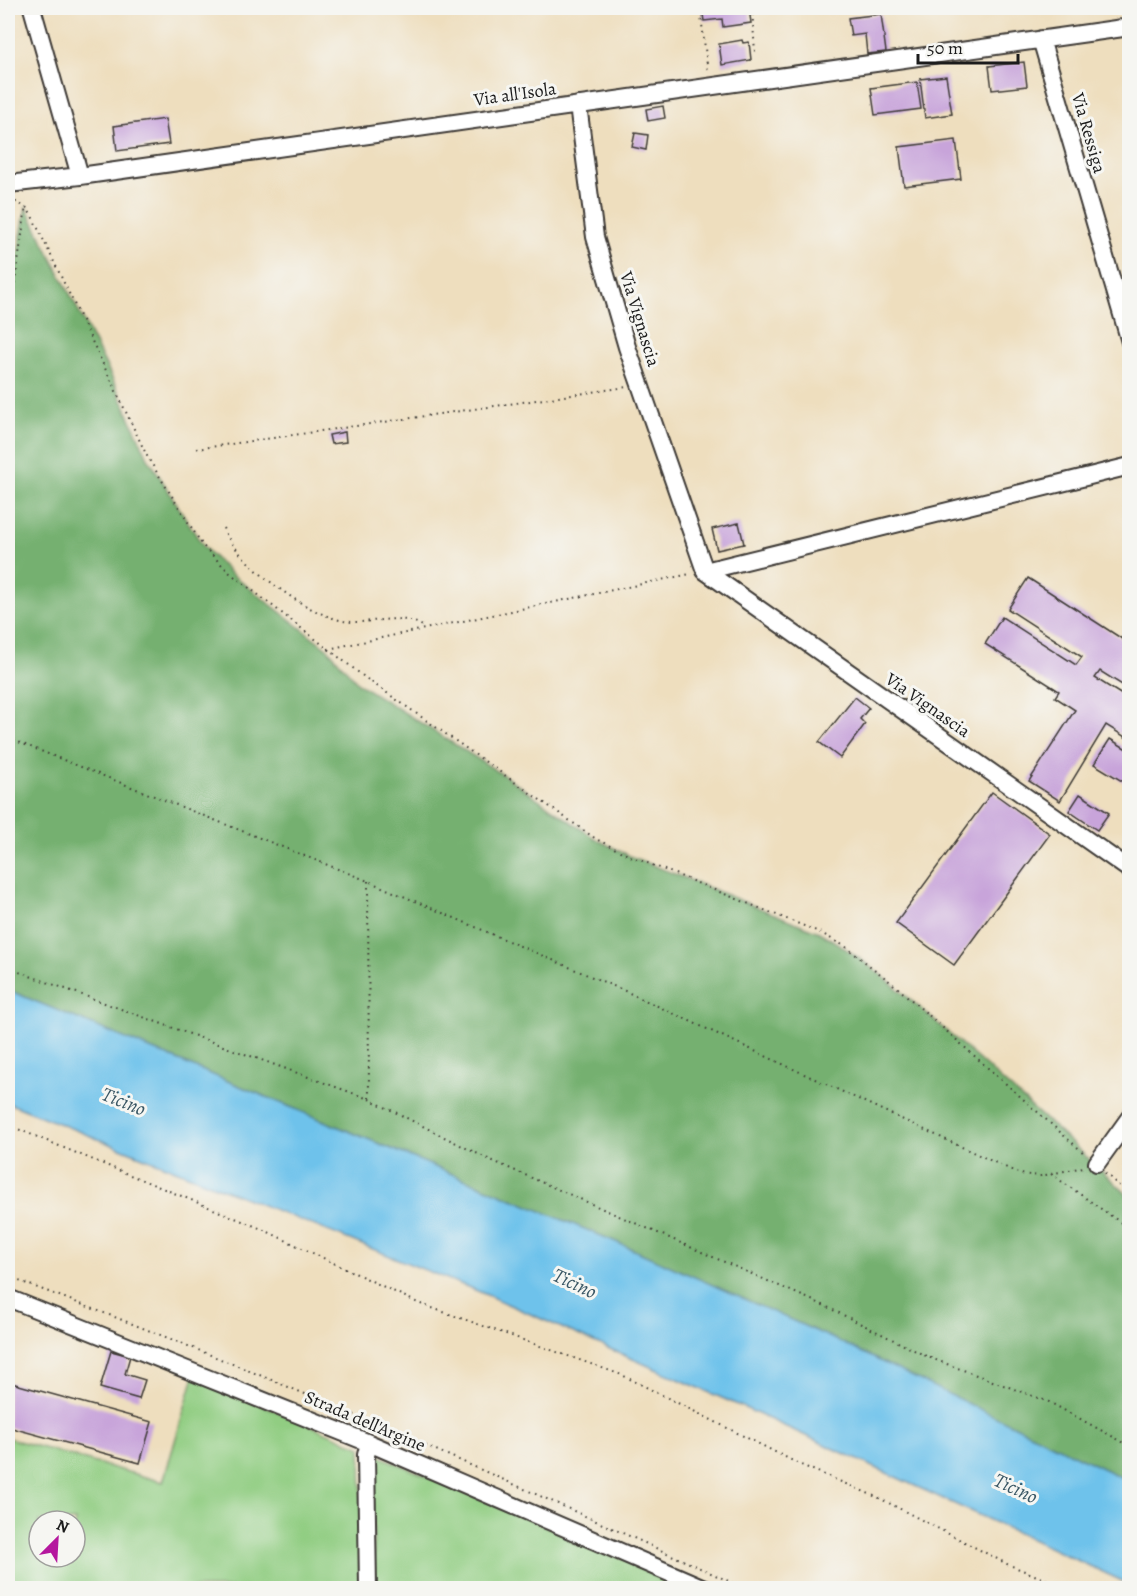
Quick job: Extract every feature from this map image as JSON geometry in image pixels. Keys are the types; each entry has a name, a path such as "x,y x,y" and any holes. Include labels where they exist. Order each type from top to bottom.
{"street":[{"path":"32,8 80,176"},
{"name":"Via all'Isola","path":"8,184 80,176 1130,27"},
{"name":"Via Ressiga","path":"1041,39 1130,342"},
{"name":"Via Vignascia","path":"578,105 595,237 640,385 705,571 1130,870"},
{"path":"705,571 1130,466"},
{"path":"1097,1163 1130,1117"},
{"name":"Strada dell'Argine","path":"8,1298 369,1443 704,1588"},
{"path":"368,1588 366,1455 369,1443"}],"path":[{"path":"700,8 708,66 708,87"},
{"path":"752,8 755,52"},
{"path":"8,198 26,207 108,369 148,458 203,546 230,573 328,649 561,817 596,839 630,856 819,932 846,947 898,988 1097,1163 1130,1196"},
{"path":"8,331 26,207"},
{"path":"196,449 640,385"},
{"path":"223,528 235,548 274,583 317,613 352,622 409,620 424,628"},
{"path":"328,649 705,571"},
{"path":"8,738 368,882 625,991 1020,1174 1031,1176 1051,1174 1097,1163"},
{"path":"368,882 369,1099"},
{"path":"8,968 369,1099 486,1158 823,1305 928,1357 1049,1402 1130,1446"},
{"path":"8,1125 262,1229 418,1303 622,1375 801,1465 889,1503 1007,1564 1067,1588"},
{"path":"1051,1174 1130,1229"},
{"path":"8,1277 213,1356 513,1483 744,1588"}],"green space":[{"path":"26,207 108,369 148,458 203,546 230,573 328,649 359,684 505,776 596,839 630,856 819,932 856,956 959,1042 1129,1196 1129,1481 836,1340 616,1242 8,990 8,310"},
{"path":"194,1376 361,1447 363,1588 8,1588 8,1438 163,1482"},
{"path":"372,1453 693,1588 374,1588"}],"water":[{"name":"Ticino","path":"8,990 616,1242 836,1340 1129,1481 1129,1584 747,1409 480,1292 8,1103"}],"building":[{"path":"702,8 749,8 751,23 723,27 722,19 704,21"},
{"path":"881,14 886,52 867,54 865,34 851,36 848,18"},
{"path":"742,40 743,43 749,42 751,60 722,65 719,44"},
{"path":"1024,62 1027,86 992,90 989,66"},
{"path":"946,76 952,114 925,118 920,79"},
{"path":"917,82 921,109 875,115 871,88"},
{"path":"663,106 665,118 648,121 646,109"},
{"path":"165,119 169,144 117,151 114,126"},
{"path":"635,133 648,135 646,150 632,147"},
{"path":"956,140 961,179 904,186 899,147"},
{"path":"345,432 346,442 331,444 329,435"},
{"path":"739,523 744,544 717,550 712,529"},
{"path":"1028,578 1130,644 1130,690 1100,671 1095,678 1130,700 1130,740 1106,725 1060,801 1029,781 1075,710 1055,697 1059,691 985,644 1002,617 1076,665 1082,657 1008,609"},
{"path":"855,697 869,708 860,719 865,724 840,758 819,742"},
{"path":"1110,739 1130,751 1130,786 1094,764"},
{"path":"992,792 1050,834 954,965 896,923"},
{"path":"1080,794 1109,813 1097,830 1069,811"},
{"path":"111,1351 130,1356 125,1374 145,1380 139,1399 100,1388"},
{"path":"8,1382 152,1422 140,1463 8,1427"}]}
